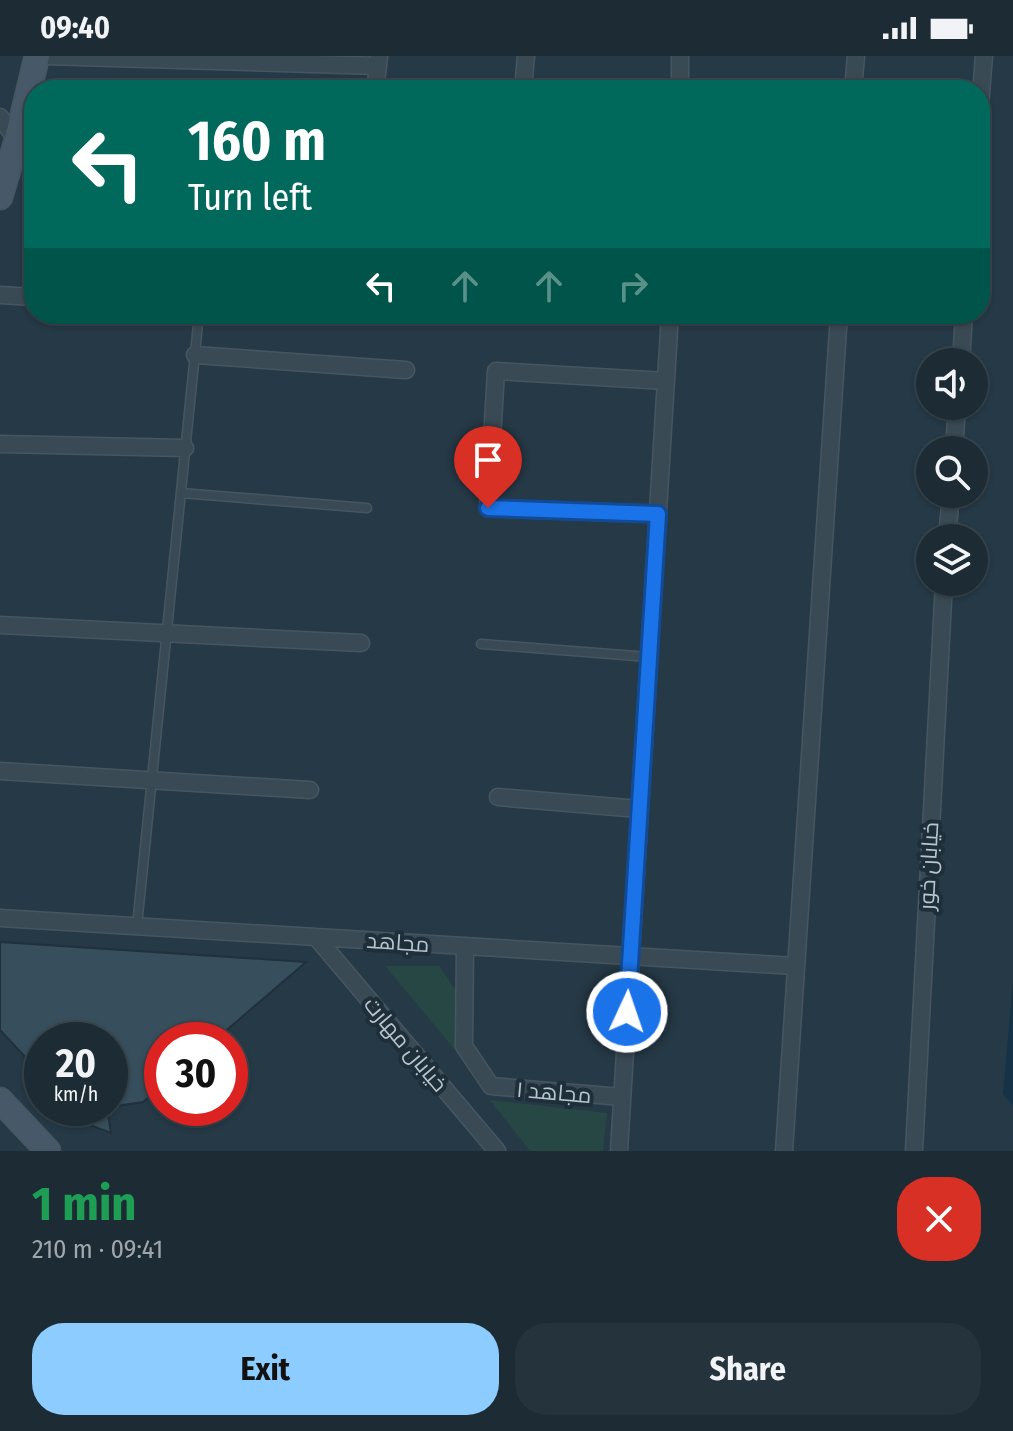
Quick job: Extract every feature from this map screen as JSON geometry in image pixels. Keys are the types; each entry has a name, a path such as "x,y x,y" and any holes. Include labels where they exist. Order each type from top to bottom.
{"main road":[{"path":"31,80 37,56"},
{"path":"0,195 24,111"},
{"path":"0,1100 48,1151"}],"street":[{"path":"44,56 379,61"},
{"path":"524,80 526,56"},
{"path":"680,56 680,80"},
{"path":"854,80 856,56"},
{"path":"982,80 984,56"},
{"path":"0,117 17,140"},
{"path":"0,295 24,296"},
{"path":"619,1151 669,324"},
{"path":"784,1151 838,324"},
{"path":"962,348 963,324"},
{"path":"195,355 406,370"},
{"path":"658,514 488,508 495,386 496,371 666,381"},
{"path":"0,444 185,448"},
{"name":"خیابان خور","path":"914,1151 943,596"},
{"path":"0,625 361,643"},
{"path":"0,771 310,790"},
{"path":"498,797 639,809"},
{"name":"مجاهد","path":"0,918 795,966"},
{"name":"خیابان مهارت","path":"316,937 497,1151"},
{"name":"مجاهد ۱","path":"465,946 464,1046 491,1086 622,1097"}],"lane":[{"path":"137,926 198,324"},
{"path":"181,493 367,508"},
{"path":"481,644 649,657"}],"green space":[{"path":"385,966 439,966 455,989 456,1051"},
{"path":"490,1100 607,1113 603,1151 530,1151"}],"water":[{"path":"1013,982 1013,1106 1003,1094"}],"building":[{"path":"0,942 306,962 236,1022 144,1022 143,1102 128,1104 128,1022 24,1022 24,1056 0,1030"},
{"path":"92,1126 110,1126 111,1133"}],"route":[{"path":"488,508 658,514 627,1012"}]}
